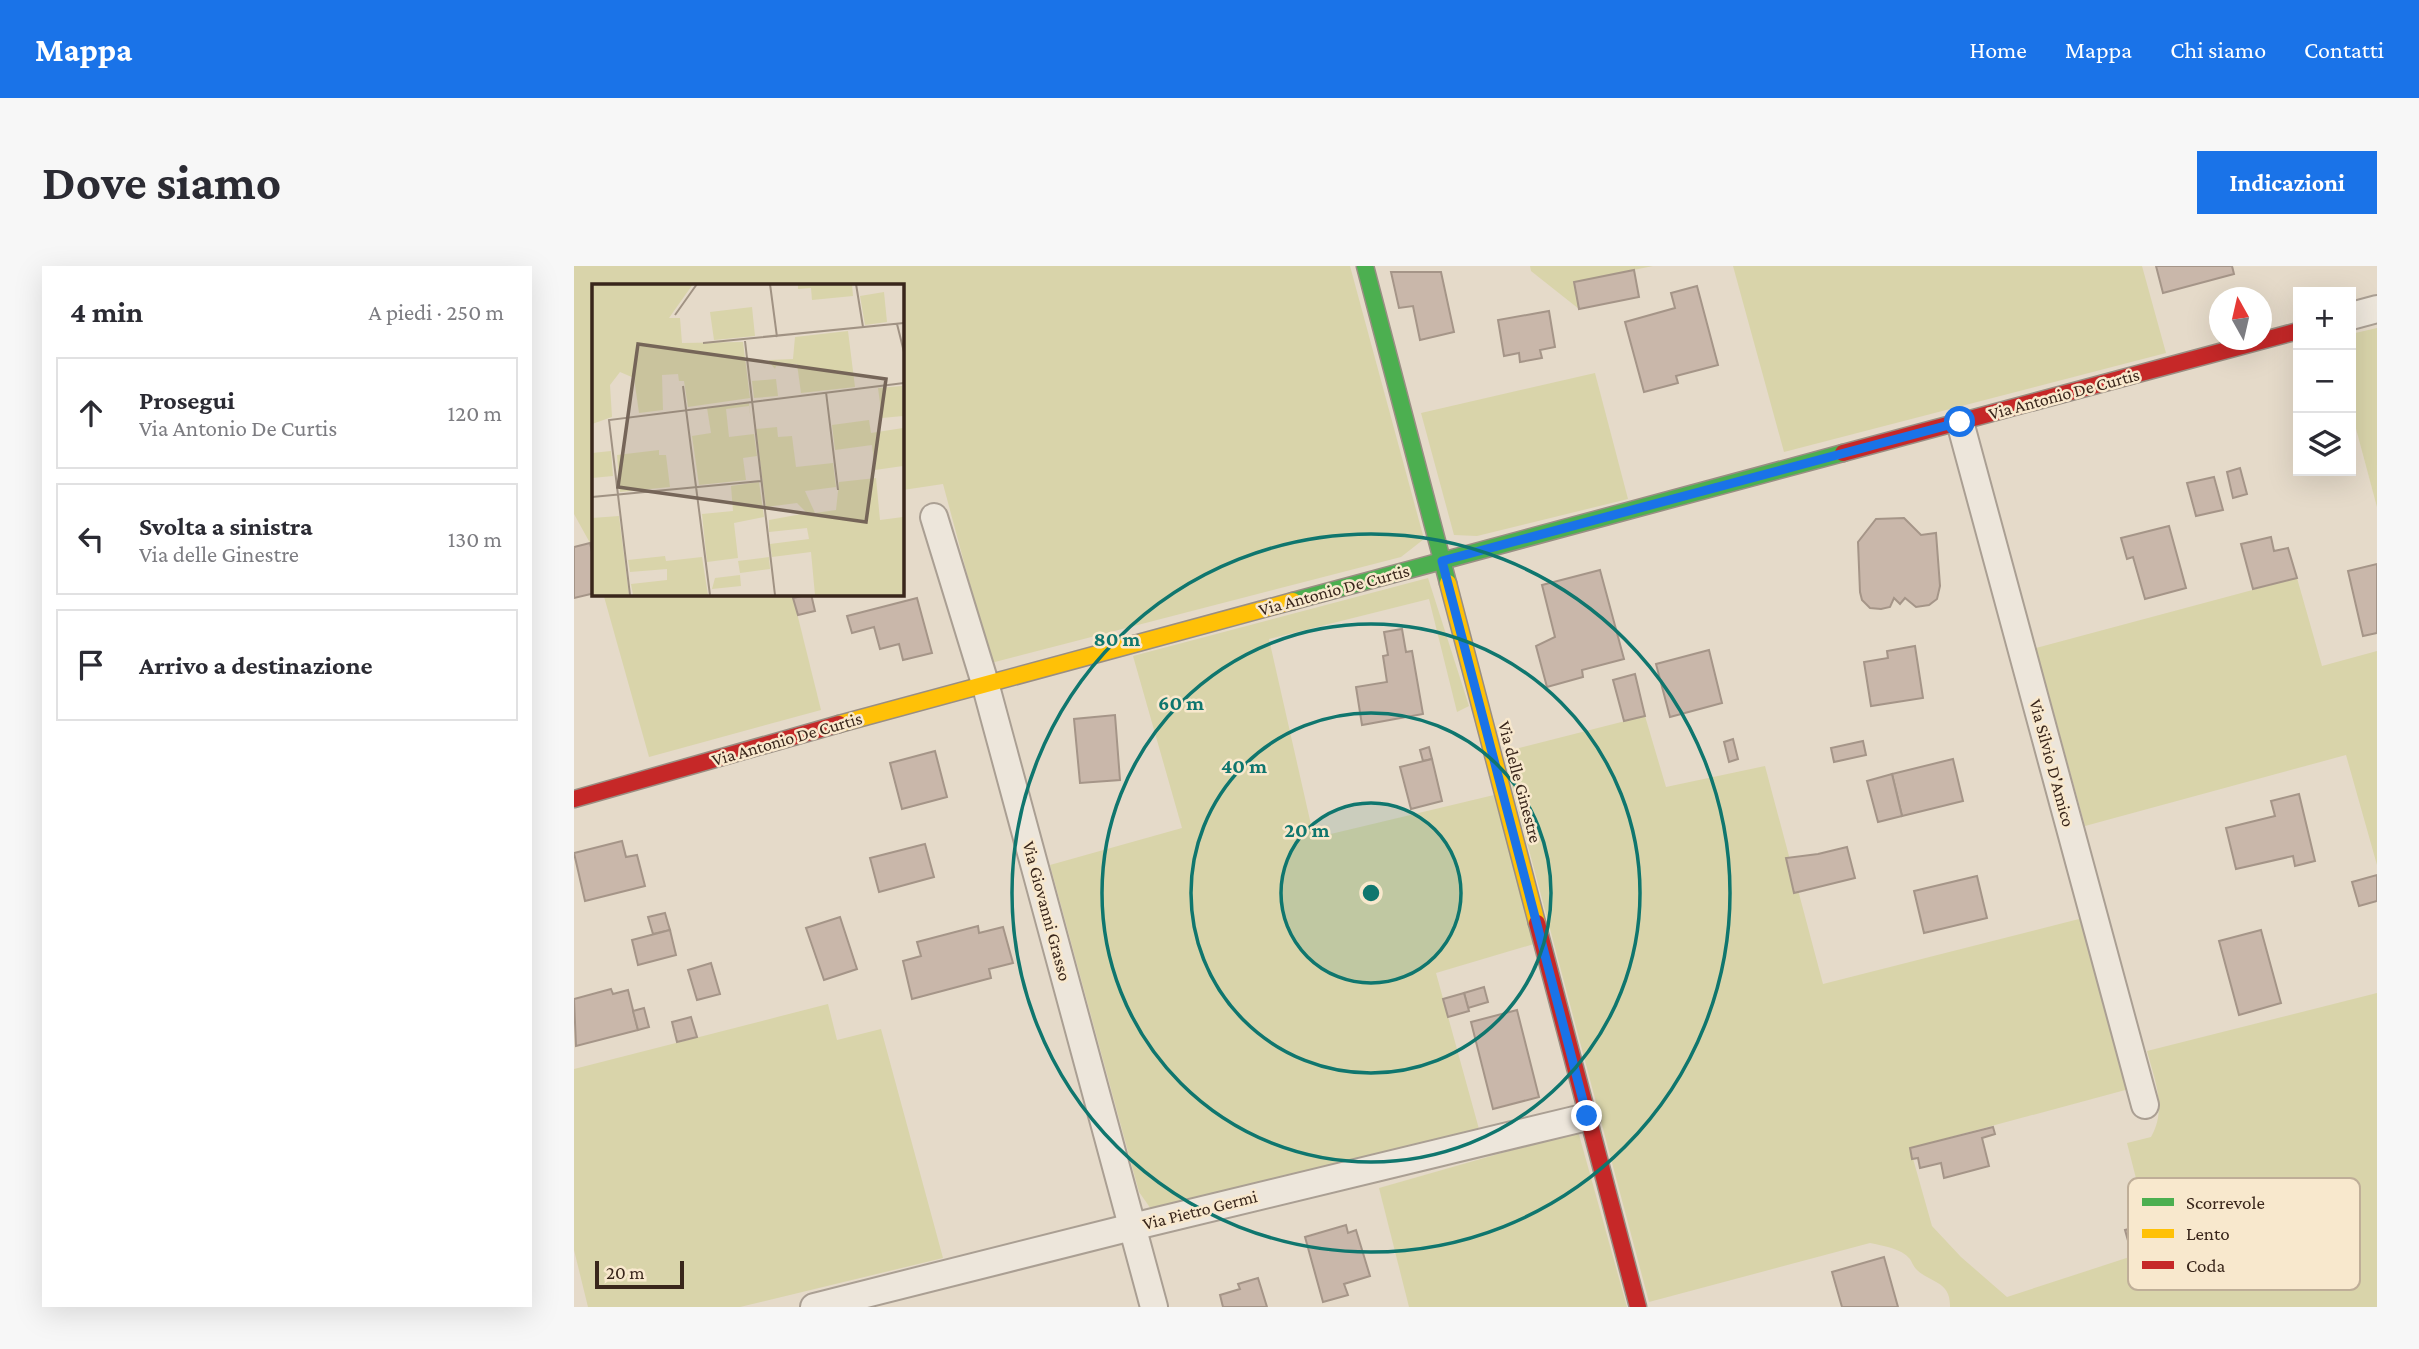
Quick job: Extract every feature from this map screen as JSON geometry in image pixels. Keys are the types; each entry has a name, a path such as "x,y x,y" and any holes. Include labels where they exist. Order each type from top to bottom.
{"street":[{"name":"Via delle Ginestre","path":"1365,266 1638,1307"},
{"path":"2356,315 2377,309"},
{"name":"Via Antonio De Curtis","path":"574,799 985,683 2293,332"},
{"name":"Via Silvio D'Amico","path":"1960,422 2145,1105"},
{"name":"Via Giovanni Grasso","path":"934,517 985,683 1154,1307"},
{"name":"Via Pietro Germi","path":"814,1307 1587,1116"}],"shaded area":[{"path":"574,266 1350,266 1424,539 1401,557 991,663 943,484 903,490 903,284 592,284 592,552 574,514"},
{"path":"1530,266 1653,266 1574,282 1579,309 1531,271"},
{"path":"1733,266 2142,266 2166,353 1784,452"},
{"path":"2377,328 2377,507 2356,429 2356,333"},
{"path":"1595,373 1628,499 1477,536 1454,535 1421,413"},
{"path":"1428,578 1469,706 1457,712 1429,599 1269,639 1314,838 1494,795 1534,944 1436,973 1479,1129 1151,1209 1139,1192 1050,865 1182,828 1133,656"},
{"path":"2297,578 2322,666 2377,651 2377,865 2346,755 2085,826 2036,648"},
{"path":"604,595 792,595 821,710 649,757"},
{"path":"1645,716 1666,787 1765,766 1823,984 2083,918 2129,1089 1910,1148 1932,1226 1961,1257 2007,1297 2128,1257 2128,1290 2360,1290 2360,1178 2136,1178 2127,1143 2151,1137 2156,1126 2158,1095 2147,1051 2377,993 2377,1307 1950,1307 1947,1292 1943,1287 1921,1274 1906,1255 1892,1248 1870,1243 1649,1302 1503,752"},
{"path":"828,1004 837,1040 881,1029 943,1258 740,1307 588,1307 574,1250 574,1069"},
{"path":"1578,1131 1627,1307 1409,1307 1379,1188"}],"building":[{"path":"2156,266 2232,266 2234,274 2163,293"},
{"path":"1634,270 1639,297 1579,309 1574,282"},
{"path":"1391,272 1441,272 1454,332 1420,340 1413,306 1399,308"},
{"path":"1697,286 1718,365 1676,376 1678,383 1644,392 1625,322 1675,308 1671,293"},
{"path":"1549,311 1555,347 1540,350 1542,358 1520,362 1519,353 1504,356 1498,320"},
{"path":"2240,468 2247,494 2233,498 2227,472"},
{"path":"2214,477 2223,510 2196,516 2187,483"},
{"path":"1904,518 1921,535 1936,533 1940,586 1937,599 1929,605 1916,607 1905,598 1900,604 1894,598 1890,607 1870,608 1862,600 1860,592 1858,542 1876,519"},
{"path":"2169,526 2186,588 2145,599 2133,557 2127,559 2121,538"},
{"path":"2271,537 2274,551 2288,548 2297,578 2253,589 2241,544"},
{"path":"590,543 592,594 574,598 574,547"},
{"path":"2377,564 2377,633 2363,636 2348,571"},
{"path":"1600,570 1624,659 1582,670 1583,677 1547,687 1536,646 1555,637 1542,585"},
{"path":"811,595 815,611 798,615 793,598"},
{"path":"917,598 932,653 903,660 899,644 880,649 874,627 852,633 847,616"},
{"path":"1402,629 1406,652 1412,651 1423,714 1362,725 1356,687 1387,682 1383,656 1388,655 1384,632"},
{"path":"1915,646 1923,698 1871,706 1864,662 1888,658 1887,651"},
{"path":"1709,650 1722,703 1670,717 1656,664"},
{"path":"1635,674 1645,716 1624,721 1613,680"},
{"path":"1115,715 1120,780 1080,783 1074,719"},
{"path":"1733,739 1738,759 1729,762 1724,742"},
{"path":"1863,741 1866,755 1834,762 1831,748"},
{"path":"1429,747 1432,759 1423,761 1420,750"},
{"path":"935,751 947,797 902,809 890,763"},
{"path":"1432,759 1442,801 1411,809 1400,767"},
{"path":"1953,759 1963,801 1902,816 1892,774"},
{"path":"1892,774 1902,816 1878,822 1867,781"},
{"path":"2299,794 2315,861 2295,866 2293,856 2236,869 2226,828 2275,816 2271,801"},
{"path":"622,841 626,857 637,855 645,886 585,901 574,853"},
{"path":"925,844 934,877 879,892 870,858"},
{"path":"1847,847 1855,878 1794,893 1786,858"},
{"path":"2377,875 2377,901 2359,906 2352,882"},
{"path":"1977,876 1987,918 1924,933 1914,891"},
{"path":"665,913 670,930 653,934 648,917"},
{"path":"840,917 857,969 824,980 806,928"},
{"path":"978,926 979,933 1003,927 1013,963 989,969 991,978 912,999 903,961 921,956 917,942"},
{"path":"670,930 676,955 638,965 632,940"},
{"path":"2261,930 2281,1003 2239,1015 2219,941"},
{"path":"711,963 720,994 697,1000 688,970"},
{"path":"1484,987 1488,1002 1468,1008 1464,993"},
{"path":"611,989 613,994 628,990 638,1030 576,1046 574,999"},
{"path":"1464,993 1469,1011 1448,1017 1443,999"},
{"path":"644,1008 649,1027 638,1030 633,1011"},
{"path":"1517,1010 1539,1097 1493,1109 1471,1022"},
{"path":"691,1017 697,1037 677,1042 672,1022"},
{"path":"1993,1127 1995,1134 1982,1138 1989,1166 1944,1178 1941,1163 1920,1168 1918,1158 1912,1159 1910,1148"},
{"path":"1346,1225 1348,1233 1356,1230 1370,1276 1344,1284 1348,1295 1323,1302 1305,1237"},
{"path":"1884,1257 1898,1307 1842,1307 1832,1272"},
{"path":"1258,1278 1267,1307 1223,1307 1220,1295 1240,1289 1238,1284"}],"traffic: fast":[{"path":"1365,266 1448,583"},
{"path":"1293,601 1843,453"}],"traffic: slow":[{"path":"1448,583 1537,923"},
{"path":"839,724 1293,601"}],"traffic: jam":[{"path":"1843,453 2293,332"},
{"path":"574,799 839,724"},
{"path":"1537,923 1638,1307"}],"route":[{"path":"1587,1116 1442,561 1960,422"}]}
